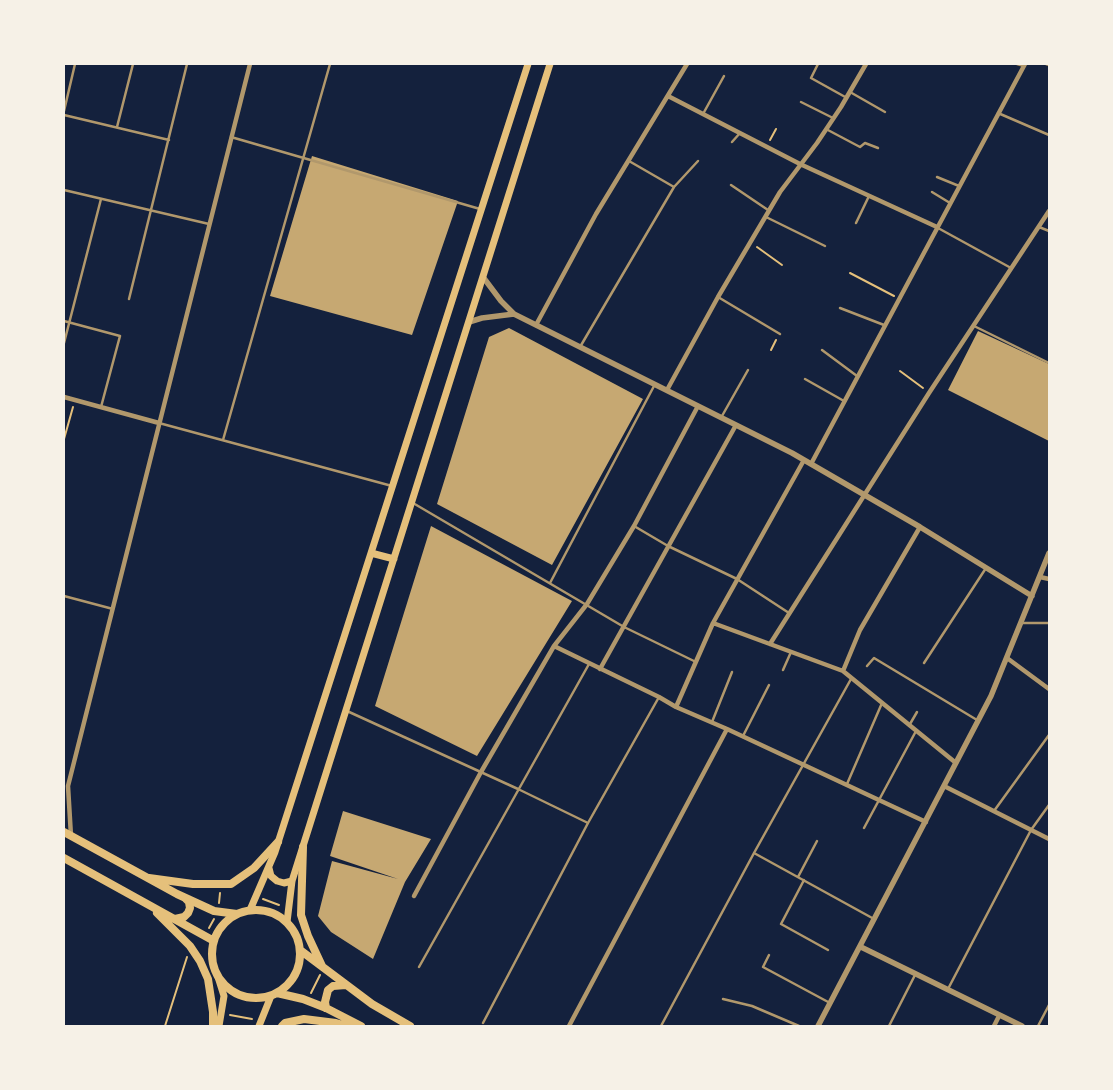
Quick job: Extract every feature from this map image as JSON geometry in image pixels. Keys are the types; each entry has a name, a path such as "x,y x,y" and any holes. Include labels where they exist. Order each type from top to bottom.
{"main road":[{"path":"250,910 269,868 278,842 528,64"},
{"path":"287,922 292,881 550,64"},
{"path":"371,553 394,559"},
{"path":"64,832 185,898 219,911 237,914"},
{"path":"145,877 193,884 231,884 254,868 278,842"},
{"path":"303,847 301,915 308,936 323,968"},
{"path":"64,858 152,908 214,940"},
{"path":"269,868 271,876 277,881 284,883 292,881"},
{"path":"173,918 179,919 188,913 190,908 189,902 185,898"},
{"path":"152,908 190,947 200,961 208,979 213,1026"},
{"path":"218,977 228,988 241,996 256,998 274,994 287,985 295,975 299,963 300,950 298,940 287,922 276,914 263,910 250,910 237,914 223,925 214,940 212,953 213,965 224,996 219,1026"},
{"path":"300,950 372,1004 410,1026"},
{"path":"326,1008 325,1002 328,990 333,986 346,985"},
{"path":"274,994 303,999 326,1008 361,1026"},
{"path":"260,1023 274,994"},
{"path":"282,1026 285,1023 304,1019 347,1026"}],"street":[{"path":"64,793 68,786 250,64"},
{"path":"536,325 596,214 687,64"},
{"path":"667,390 718,297 769,211 847,98 866,64"},
{"path":"810,464 1024,65"},
{"path":"668,96 800,164 937,227"},
{"path":"770,644 863,495 1049,211"},
{"path":"483,277 501,301 514,314 804,460 1032,596"},
{"path":"469,322 482,318 514,314"},
{"path":"64,397 159,423"},
{"path":"414,896 481,772 554,646 587,604 634,526 698,406"},
{"path":"600,669 736,425"},
{"path":"676,707 713,623 804,460"},
{"path":"842,671 860,630 920,528"},
{"path":"818,1026 861,948 978,721 1022,623 1049,553"},
{"path":"1040,576 1049,579"},
{"path":"713,623 842,671 956,763"},
{"path":"554,646 659,696 676,707 743,736 926,822"},
{"path":"1007,658 1049,690"},
{"path":"570,1026 727,729"},
{"path":"68,786 71,836"},
{"path":"944,786 1049,839"},
{"path":"861,948 1022,1026"},
{"path":"994,1026 999,1016"}],"lane":[{"path":"76,64 64,113 169,140"},
{"path":"117,127 133,64"},
{"path":"129,299 187,64"},
{"path":"223,440 330,64"},
{"path":"818,64 811,78 847,98"},
{"path":"1017,64 1024,65"},
{"path":"703,114 724,76"},
{"path":"850,92 885,112"},
{"path":"801,102 833,118"},
{"path":"998,113 1049,135"},
{"path":"826,129 860,147 865,143 878,148"},
{"path":"732,142 740,133"},
{"path":"231,137 482,209"},
{"path":"629,160 674,187"},
{"path":"580,347 674,187 698,162"},
{"path":"937,177 959,186"},
{"path":"731,184 769,211"},
{"path":"64,190 209,224"},
{"path":"932,192 950,203"},
{"path":"856,223 869,196"},
{"path":"64,343 101,199"},
{"path":"766,217 825,246"},
{"path":"1039,226 1049,232"},
{"path":"937,227 1011,268"},
{"path":"718,297 780,334"},
{"path":"840,308 884,325"},
{"path":"64,322 120,336 101,407"},
{"path":"973,326 1049,361"},
{"path":"822,350 858,376"},
{"path":"721,417 748,370"},
{"path":"805,378 844,401"},
{"path":"550,583 655,384"},
{"path":"159,423 393,486"},
{"path":"412,502 624,627 696,662"},
{"path":"634,526 668,546 737,579 789,613"},
{"path":"924,663 986,568"},
{"path":"64,596 112,610"},
{"path":"1022,623 1049,623"},
{"path":"783,670 791,652"},
{"path":"867,666 874,658 978,721"},
{"path":"419,967 589,664"},
{"path":"712,722 732,672"},
{"path":"661,1026 754,853 852,678"},
{"path":"743,736 769,685"},
{"path":"483,1023 588,823 659,696"},
{"path":"847,785 882,703"},
{"path":"346,710 588,823"},
{"path":"909,725 917,712"},
{"path":"864,828 916,731"},
{"path":"994,811 1049,735"},
{"path":"948,989 1031,830 1049,806"},
{"path":"798,877 817,841"},
{"path":"754,853 875,920"},
{"path":"804,880 781,924 828,950"},
{"path":"769,955 763,967 831,1003"},
{"path":"889,1026 916,974"},
{"path":"723,999 752,1006 798,1026"},
{"path":"1038,1026 1049,1005"}],"path":[{"path":"766,146 776,129"},
{"path":"751,242 782,264"},
{"path":"850,273 898,298"},
{"path":"771,350 780,334"},
{"path":"900,371 929,393"},
{"path":"64,439 75,400"},
{"path":"205,936 219,911 221,884"},
{"path":"256,896 289,908"},
{"path":"165,1026 190,947"},
{"path":"221,1014 260,1023"}],"building":[{"path":"312,156 458,201 412,335 270,296"},
{"path":"509,328 643,399 552,565 437,504 489,337"},
{"path":"978,331 1049,364 1049,441 948,390"},
{"path":"431,526 572,601 477,756 375,706"},
{"path":"343,811 431,839 405,882 373,959 331,932 318,916 332,861 398,879 330,856"}]}
